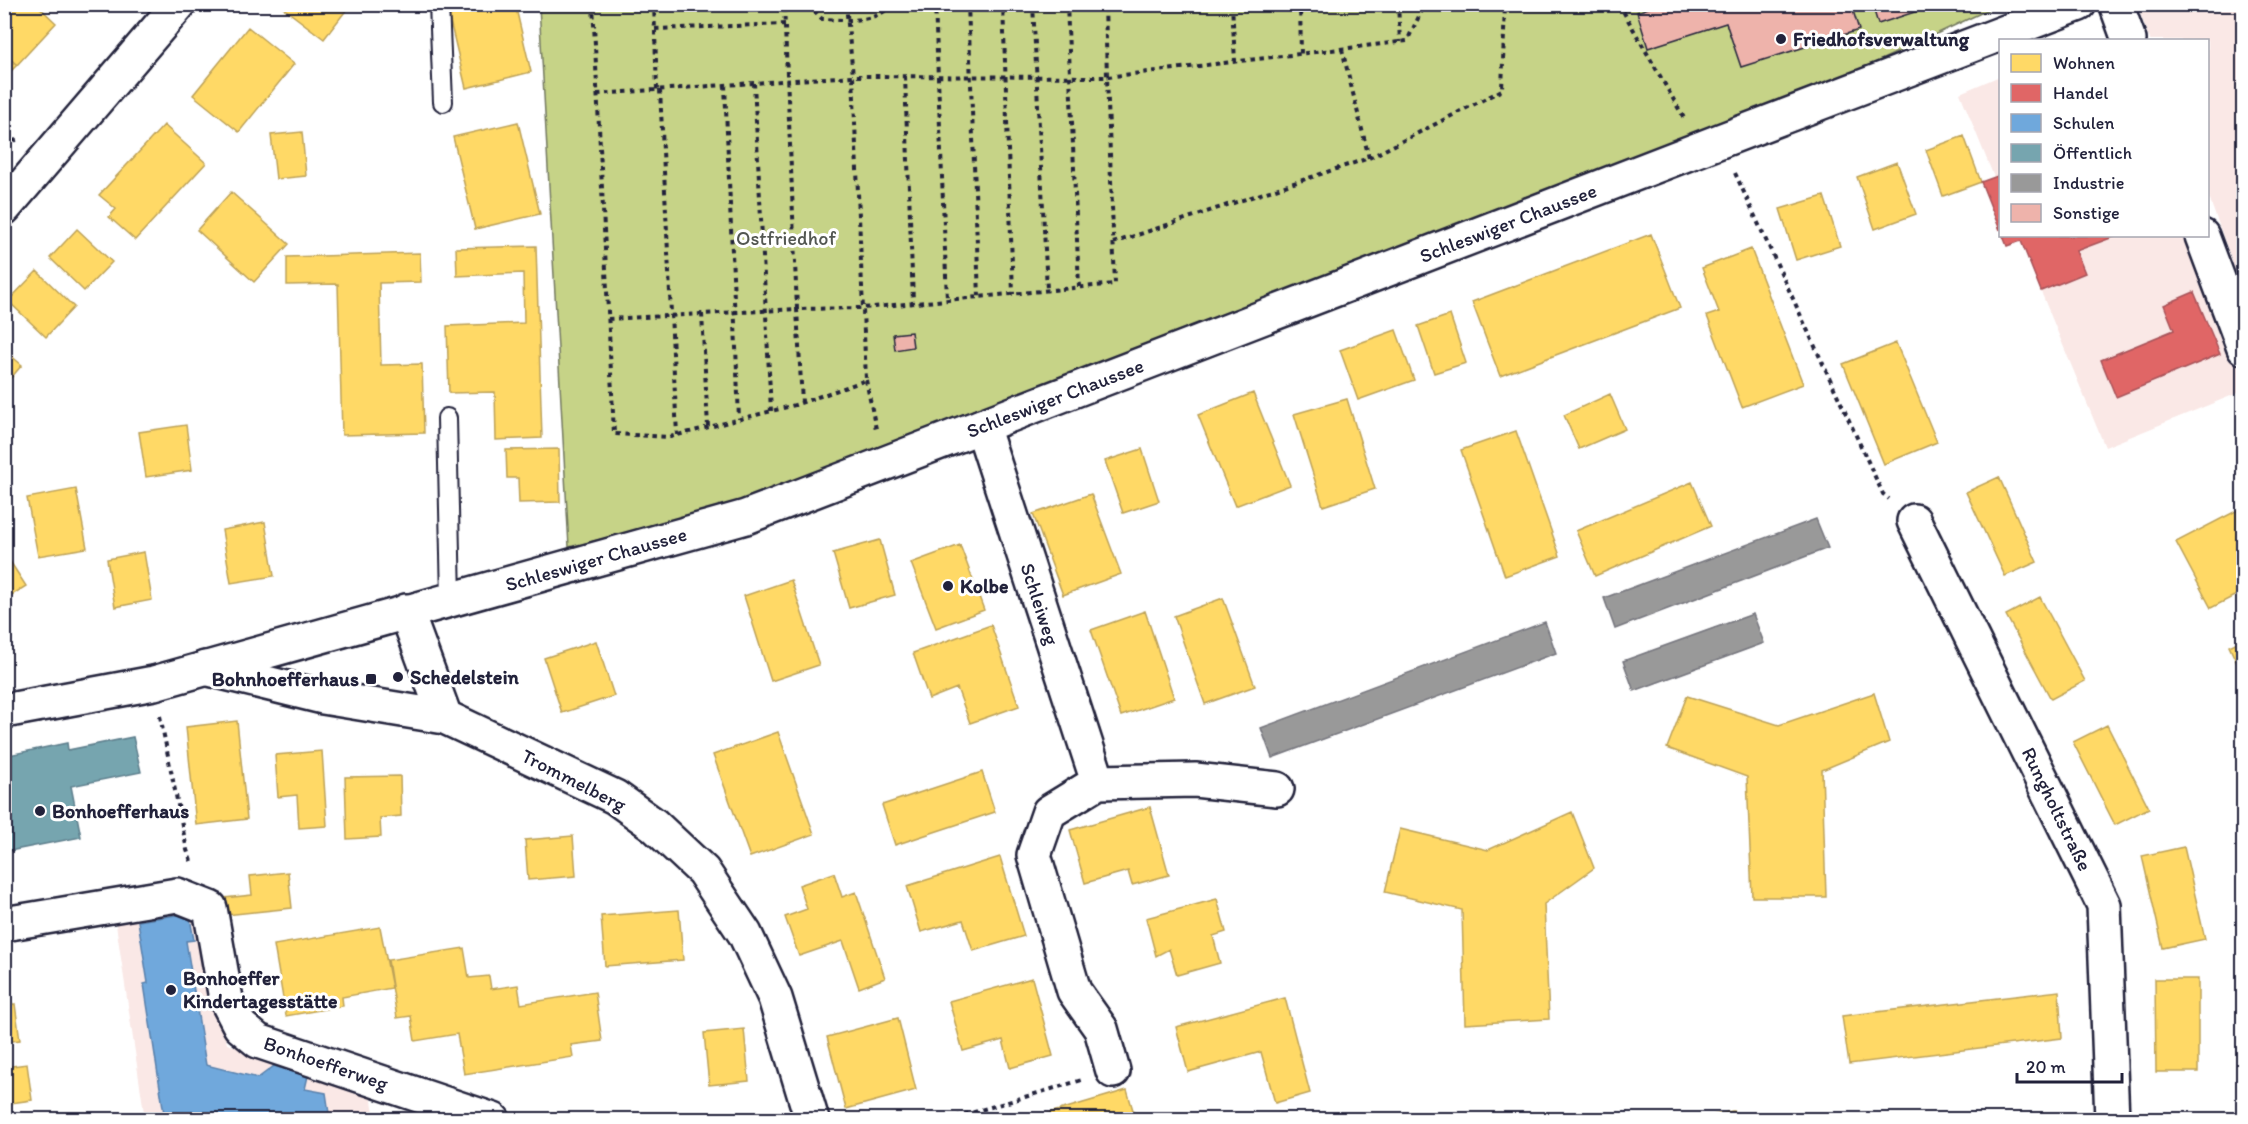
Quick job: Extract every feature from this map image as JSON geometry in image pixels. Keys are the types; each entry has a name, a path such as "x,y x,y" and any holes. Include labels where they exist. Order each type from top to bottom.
{"street":[{"path":"7,200 180,4"},
{"name":"Schleswiger Chaussee","path":"4,711 154,683 746,517 2079,4"},
{"path":"2116,4 2129,39"},
{"path":"2202,237 2244,348"},
{"name":"Schleiweg","path":"982,426 1098,782"},
{"name":"Rungholtstraße","path":"1914,522 2104,905 2112,1119"},
{"path":"406,611 445,717"},
{"name":"Trommelberg","path":"205,668 323,697 445,717 615,797 654,825 703,871 745,934 775,998 812,1119"},
{"path":"1113,1071 1101,1029 1074,991 1034,855 1049,812 1098,782 1195,780 1277,789"},
{"path":"4,924 177,895 210,908"},
{"name":"Bonhoefferweg","path":"210,908 226,999 240,1026 258,1041 493,1119"}],"lane":[{"path":"439,4 443,102"},
{"path":"447,418 451,599"}],"path":[{"path":"593,4 614,434 670,437 802,403 866,380"},
{"path":"654,4 677,435"},
{"path":"784,4 802,403"},
{"path":"808,4 822,19 847,20 870,18 886,12 892,4"},
{"path":"846,4 853,76 866,380 883,464"},
{"path":"935,4 947,300"},
{"path":"968,4 979,297"},
{"path":"1003,4 1013,294"},
{"path":"1033,4 1047,290"},
{"path":"1067,4 1079,287"},
{"path":"609,319 766,310 863,308 1115,284 1105,4"},
{"path":"1232,4 1235,62"},
{"path":"1300,4 1300,54"},
{"path":"1398,4 1400,42"},
{"path":"597,94 853,76 1107,77 1407,41 1425,4"},
{"path":"1113,243 1369,158 1502,90 1506,4"},
{"path":"1618,4 1682,113 1708,145 1883,494 1914,522"},
{"path":"655,29 785,24"},
{"path":"1342,49 1369,158"},
{"path":"905,76 913,303"},
{"path":"754,83 771,411"},
{"path":"725,85 739,419"},
{"path":"702,314 708,427"},
{"path":"154,683 187,850 210,908"},
{"path":"948,1119 1113,1071"}],"shaded area":[{"path":"2137,5 2243,5 2243,291 2209,198 2209,39 2150,39"},
{"path":"1999,76 1999,190 1960,93"},
{"path":"2018,237 2196,237 2243,351 2243,391 2105,447"},
{"name":"Bonhoeffer Kindertagesstätte","path":"181,907 205,935 227,1044 370,1088 375,1119 145,1119 115,918"}],"green space":[{"name":"Ostfriedhof","path":"539,5 1998,5 1802,97 753,502 569,547"}],"building: Wohnen":[{"path":"7,4 36,4 56,23 17,65 4,53 4,7"},
{"path":"278,4 351,4 324,39"},
{"path":"446,4 515,4 531,72 466,88"},
{"path":"248,27 294,64 239,132 193,95"},
{"path":"4,53 17,65 4,78"},
{"path":"518,122 540,214 475,229 453,137"},
{"path":"164,125 206,163 135,240 109,217 116,209 99,195"},
{"path":"302,132 306,176 276,179 271,135"},
{"path":"1964,136 1981,182 1943,196 1926,150"},
{"path":"1897,162 1916,214 1875,229 1857,177"},
{"path":"231,192 289,244 254,282 197,230"},
{"path":"1824,196 1840,246 1796,260 1780,209"},
{"path":"77,229 112,262 84,291 50,258"},
{"path":"1651,234 1680,308 1500,376 1472,302"},
{"path":"536,246 542,438 496,440 495,392 449,393 447,326 524,323 523,273 457,276 456,248"},
{"path":"1751,249 1803,384 1742,407 1707,316 1719,312 1702,268"},
{"path":"420,253 421,282 379,283 381,365 422,364 424,433 342,435 338,284 287,285 287,257"},
{"path":"37,271 74,307 46,337 8,301"},
{"path":"1450,315 1466,363 1434,373 1418,326"},
{"path":"1396,330 1414,380 1358,400 1340,350"},
{"path":"1896,343 1937,442 1884,464 1843,364"},
{"path":"4,350 22,365 4,386"},
{"path":"1253,393 1290,485 1235,506 1198,415"},
{"path":"1610,394 1625,429 1579,449 1564,415"},
{"path":"1347,399 1375,489 1323,506 1294,414"},
{"path":"186,425 192,470 146,477 139,432"},
{"path":"1516,431 1560,556 1505,576 1461,450"},
{"path":"559,449 560,502 519,503 518,478 507,478 506,450"},
{"path":"1142,449 1159,501 1123,513 1105,461"},
{"path":"1999,477 2037,562 2005,576 1966,492"},
{"path":"1692,482 1711,526 1595,576 1576,531"},
{"path":"76,489 87,548 38,556 27,498"},
{"path":"1091,494 1121,574 1063,595 1033,514"},
{"path":"2238,510 2244,520 2244,591 2211,608 2176,542"},
{"path":"265,522 274,576 231,583 222,530"},
{"path":"880,540 895,595 849,608 833,553"},
{"name":"Kolbe","path":"960,545 984,610 936,628 911,563"},
{"path":"4,552 26,586 4,600"},
{"path":"144,552 152,600 115,607 107,559"},
{"path":"791,580 819,665 771,681 744,596"},
{"path":"2040,597 2085,681 2051,699 2006,615"},
{"path":"1223,598 1255,686 1205,704 1174,616"},
{"path":"1145,611 1174,698 1121,716 1091,630"},
{"path":"991,625 1019,706 970,723 957,688 929,699 913,653"},
{"path":"2244,639 2244,678 2229,646"},
{"path":"596,641 614,696 562,713 544,658"},
{"path":"1874,693 1889,742 1822,770 1826,897 1752,897 1747,777 1667,748 1687,696 1779,725"},
{"path":"237,721 247,819 196,825 186,727"},
{"path":"2107,725 2149,808 2115,825 2073,742"},
{"path":"778,732 814,834 750,857 713,755"},
{"path":"322,751 327,826 299,828 297,795 278,797 275,755"},
{"path":"982,772 995,812 895,845 882,805"},
{"path":"400,776 401,816 380,818 381,837 347,839 345,777"},
{"path":"1150,807 1169,875 1132,885 1128,871 1085,883 1070,830"},
{"path":"1572,812 1594,868 1544,904 1549,1019 1465,1024 1462,910 1385,892 1400,829 1488,850"},
{"path":"573,836 576,876 528,880 525,840"},
{"path":"2184,847 2205,939 2163,948 2142,856"},
{"path":"1000,857 1024,936 973,951 963,920 921,932 907,886"},
{"path":"288,872 292,908 226,915 224,898 252,895 250,876"},
{"path":"834,873 842,897 856,892 885,978 859,988 843,941 799,956 785,917 807,909 799,885"},
{"path":"1217,899 1226,932 1213,936 1220,963 1177,975 1169,949 1156,956 1146,918"},
{"path":"679,910 683,960 605,966 601,916"},
{"path":"380,927 392,988 342,997 343,1006 286,1016 274,945"},
{"path":"464,948 469,978 489,976 491,989 518,985 521,1004 595,992 602,1041 571,1045 573,1057 464,1074 457,1034 415,1041 411,1016 397,1018 388,960"},
{"path":"4,952 10,983 4,983"},
{"path":"1032,978 1053,1056 1010,1068 1003,1040 963,1051 949,1001"},
{"path":"2155,979 2198,979 2198,1072 2156,1072"},
{"path":"2059,991 2062,1038 1849,1064 1842,1016"},
{"path":"1285,998 1310,1093 1275,1103 1261,1052 1188,1072 1176,1027"},
{"path":"15,1004 20,1040 4,1042 4,1006"},
{"path":"898,1018 916,1090 846,1109 827,1037"},
{"path":"744,1029 749,1081 709,1085 704,1033"},
{"path":"27,1064 32,1100 4,1104 4,1067"},
{"path":"1127,1090 1136,1120 1026,1120"},
{"path":"1733,1111 1735,1120 1695,1120"}],"building: Handel":[{"path":"1999,175 1999,227 1981,182"},
{"path":"2003,237 2113,237 2076,251 2085,273 2041,291 2021,241 2007,246"},
{"path":"2194,292 2220,354 2116,397 2101,360 2174,330 2164,305"}],"building: Schulen":[{"path":"189,913 194,940 186,941 206,1065 258,1078 274,1066 308,1076 305,1089 326,1093 330,1120 165,1120 144,984 148,983 138,921"}],"building: Öffentlich":[{"name":"Bonhoefferhaus","path":"133,737 141,772 71,786 81,837 4,852 4,756 67,743 68,750"}],"building: Industrie":[{"path":"1816,519 1828,548 1615,629 1604,598"},
{"path":"1753,614 1764,643 1634,691 1623,661"},
{"path":"1545,622 1556,653 1272,758 1261,728"}],"building: Sonstige":[{"name":"Friedhofsverwaltung","path":"1660,4 1851,4 1859,30 1741,67 1726,23 1648,48 1637,12"},
{"path":"1872,4 1939,4 1878,24"},
{"path":"911,332 913,347 895,350 893,334"}],"place":[{"name":"Friedhofsverwaltung","path":"1781,39"},
{"name":"Kolbe","path":"948,586"},
{"name":"Schedelstein","path":"398,677"},
{"name":"Bohnhoefferhaus","path":"371,679"},
{"name":"Bonhoefferhaus","path":"40,811"},
{"name":"Bonhoeffer Kindertagesstätte","path":"171,990"}]}
